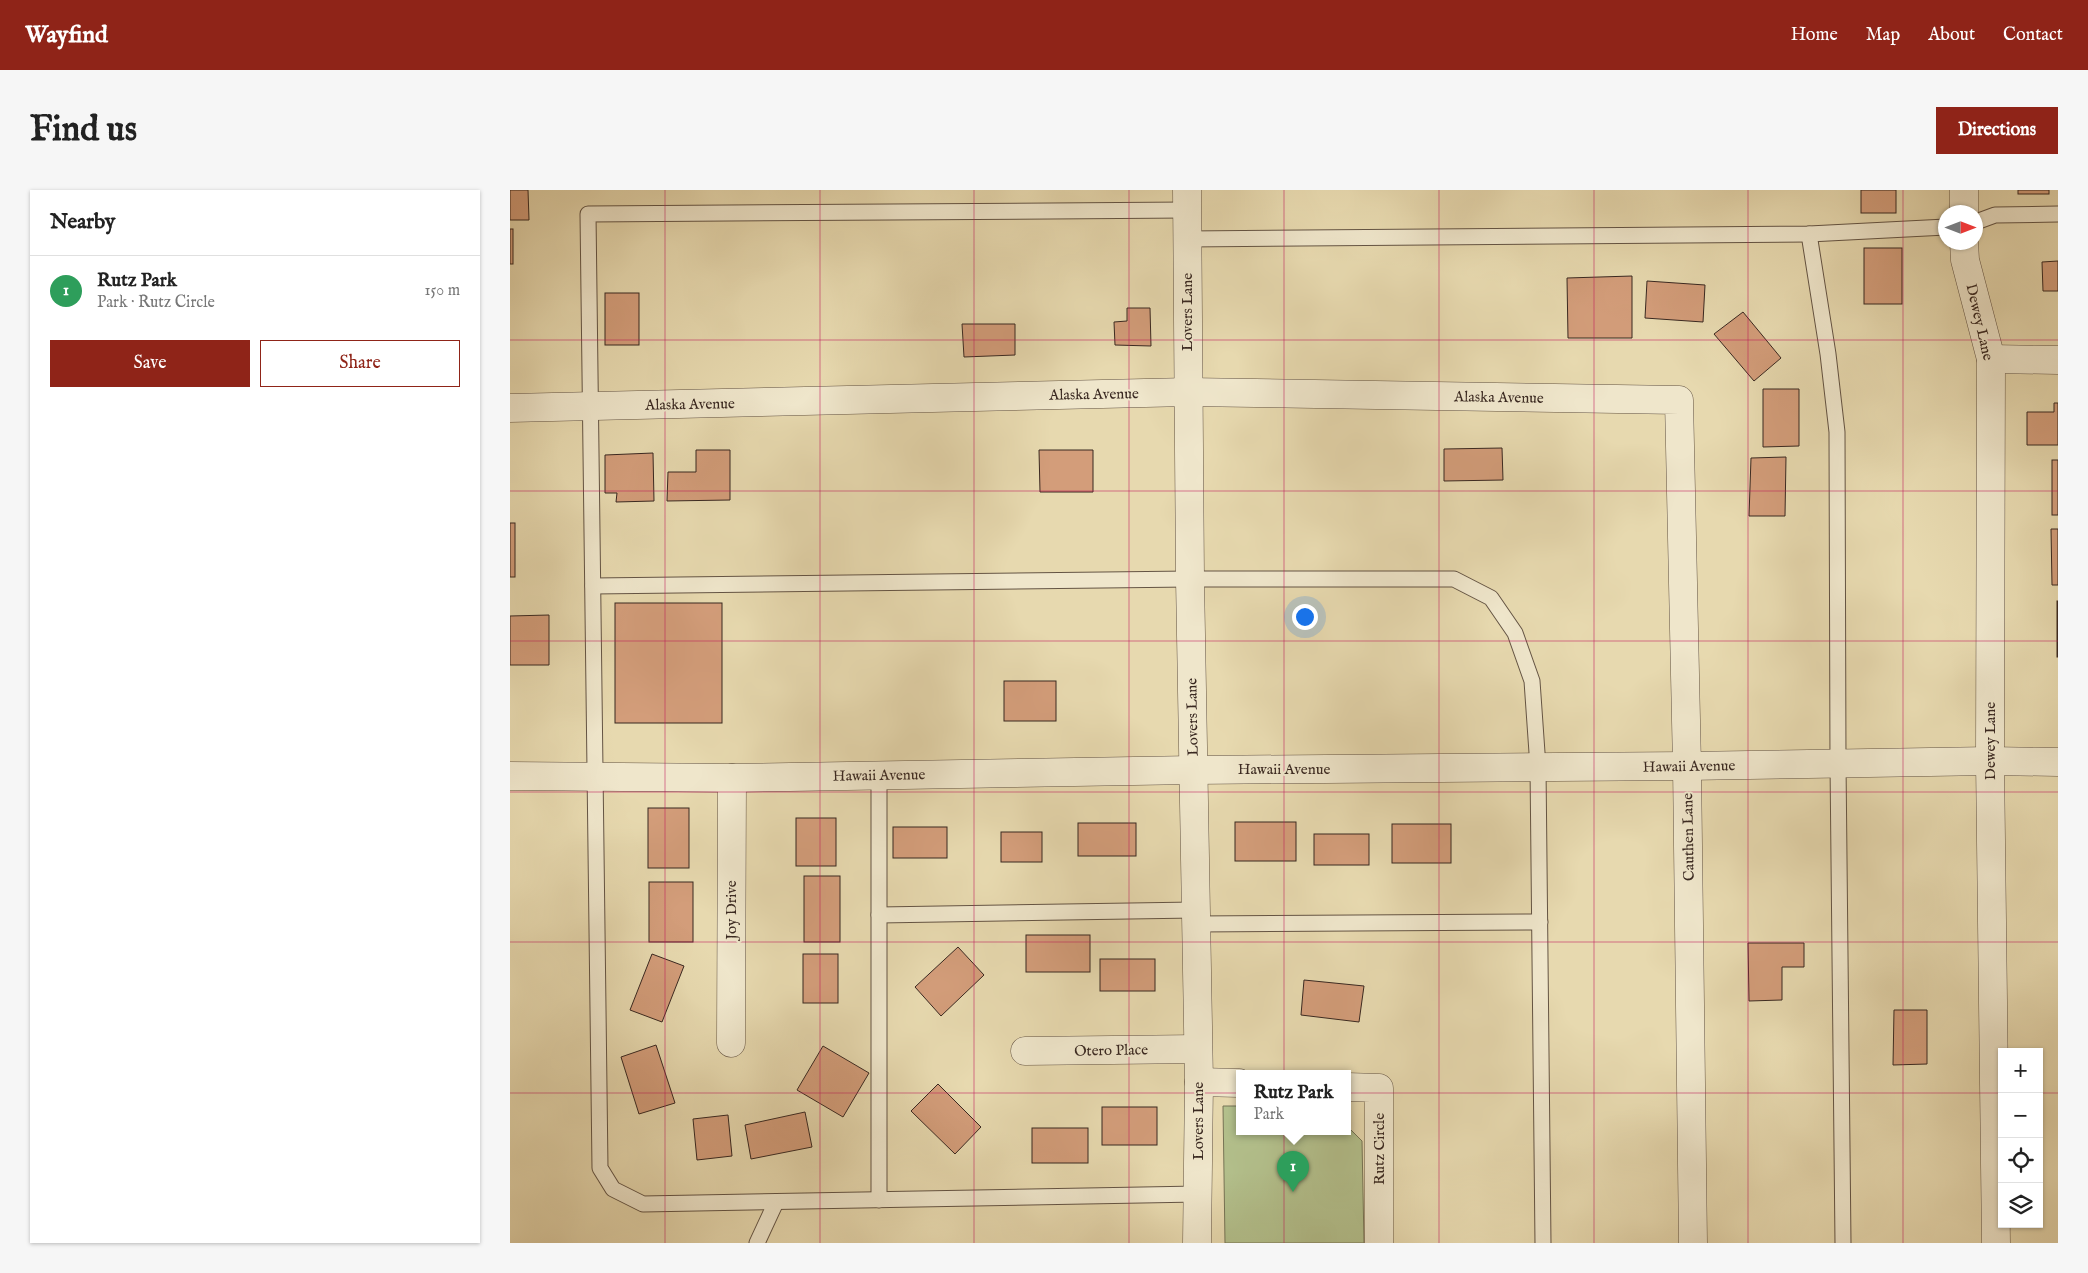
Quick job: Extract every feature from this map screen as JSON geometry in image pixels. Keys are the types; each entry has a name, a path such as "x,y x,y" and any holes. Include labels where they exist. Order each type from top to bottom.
{"street":[{"path":"1964,190 1964,205"},
{"name":"Lovers Lane","path":"1187,200 1190,579 1199,1082 1197,1243"},
{"name":"Dewey Lane","path":"1964,250 1965,260 1991,359 1990,760 1996,1243"},
{"path":"1991,359 2058,360"},
{"name":"Alaska Avenue","path":"510,408 1188,392 1679,400"},
{"name":"Cauthen Lane","path":"1679,400 1687,766 1692,1243"},
{"name":"Hawaii Avenue","path":"510,776 732,778 1193,770 1687,766 1990,760 2058,762"},
{"name":"Joy Drive","path":"731,1043 732,778"},
{"name":"Otero Place","path":"1025,1052 1198,1049"},
{"path":"1199,1082 1236,1083"},
{"name":"Rutz Circle","path":"1351,1086 1380,1088 1379,1243"}],"lane":[{"path":"1187,200 588,214 600,1168 613,1189 644,1204 1198,1194"},
{"path":"1983,219 1995,215 2058,214"},
{"path":"1187,239 1809,234 1938,228"},
{"path":"1809,234 1828,354 1837,432 1843,1243"},
{"path":"594,586 1190,579 1454,579 1491,598 1516,633 1532,681 1538,767 1543,1243"},
{"path":"879,775 879,1200"},
{"path":"879,915 1540,922"},
{"path":"757,1243 776,1202"}],"green space":[{"path":"1223,1106 1236,1106 1236,1135 1351,1135 1351,1130 1362,1141 1364,1243 1225,1243"}],"building":[{"path":"510,190 528,190 529,220 510,220"},
{"path":"1861,190 1896,190 1896,213 1861,213"},
{"path":"2018,190 2049,190 2049,194 2018,194"},
{"path":"510,229 513,229 513,264 510,264"},
{"path":"1864,248 1902,248 1902,304 1864,304"},
{"path":"2058,261 2058,291 2043,291 2042,262"},
{"path":"1632,276 1632,338 1568,338 1567,278"},
{"path":"1647,281 1705,285 1703,322 1645,318"},
{"path":"605,293 639,293 639,345 605,345"},
{"path":"1127,308 1150,308 1151,346 1115,345 1114,322 1127,321"},
{"path":"1743,312 1781,358 1754,381 1714,334"},
{"path":"962,324 1015,324 1015,355 964,357"},
{"path":"1763,389 1799,389 1799,446 1763,447"},
{"path":"2054,403 2058,403 2058,445 2027,445 2027,412 2054,412"},
{"path":"1502,448 1503,480 1444,481 1444,449"},
{"path":"696,450 730,450 730,500 667,501 668,472 696,472"},
{"path":"1039,450 1093,450 1093,492 1040,492"},
{"path":"653,453 654,501 616,502 617,493 605,493 605,455"},
{"path":"1786,457 1785,516 1749,516 1751,458"},
{"path":"2052,460 2058,460 2058,515 2052,515"},
{"path":"510,523 515,523 515,577 510,577"},
{"path":"2051,529 2058,529 2058,585 2052,585"},
{"path":"2058,601 2058,657 2057,657"},
{"path":"615,603 722,603 722,723 615,723"},
{"path":"549,615 549,665 510,665 510,616"},
{"path":"1004,681 1056,681 1056,721 1004,721"},
{"path":"648,808 689,808 689,868 648,868"},
{"path":"796,818 836,818 836,866 796,866"},
{"path":"1235,822 1296,822 1296,861 1235,861"},
{"path":"1078,823 1136,823 1136,856 1078,856"},
{"path":"1392,824 1451,824 1451,863 1392,863"},
{"path":"893,827 947,827 947,858 893,858"},
{"path":"1001,832 1042,832 1042,862 1001,862"},
{"path":"1314,834 1369,834 1369,865 1314,865"},
{"path":"804,876 840,876 840,942 804,942"},
{"path":"649,882 693,882 693,942 649,942"},
{"path":"1026,935 1090,935 1090,972 1026,972"},
{"path":"1748,943 1804,943 1804,967 1782,967 1782,1000 1749,1001"},
{"path":"958,947 984,975 941,1016 915,987"},
{"path":"652,954 684,966 662,1022 630,1010"},
{"path":"803,954 838,954 838,1003 803,1003"},
{"path":"1100,959 1155,959 1155,991 1100,991"},
{"path":"1304,980 1364,986 1359,1022 1301,1015"},
{"path":"1894,1010 1927,1010 1927,1064 1893,1065"},
{"path":"656,1045 675,1103 639,1114 621,1057"},
{"path":"823,1046 869,1073 843,1117 797,1090"},
{"path":"938,1084 981,1127 955,1154 911,1111"},
{"path":"1102,1107 1157,1107 1157,1145 1102,1145"},
{"path":"805,1112 812,1147 751,1159 745,1125"},
{"path":"728,1115 732,1156 697,1160 693,1119"},
{"path":"1032,1128 1088,1128 1088,1163 1032,1163"}],"place":[{"name":"Rutz Park","path":"1293,1192"}]}
